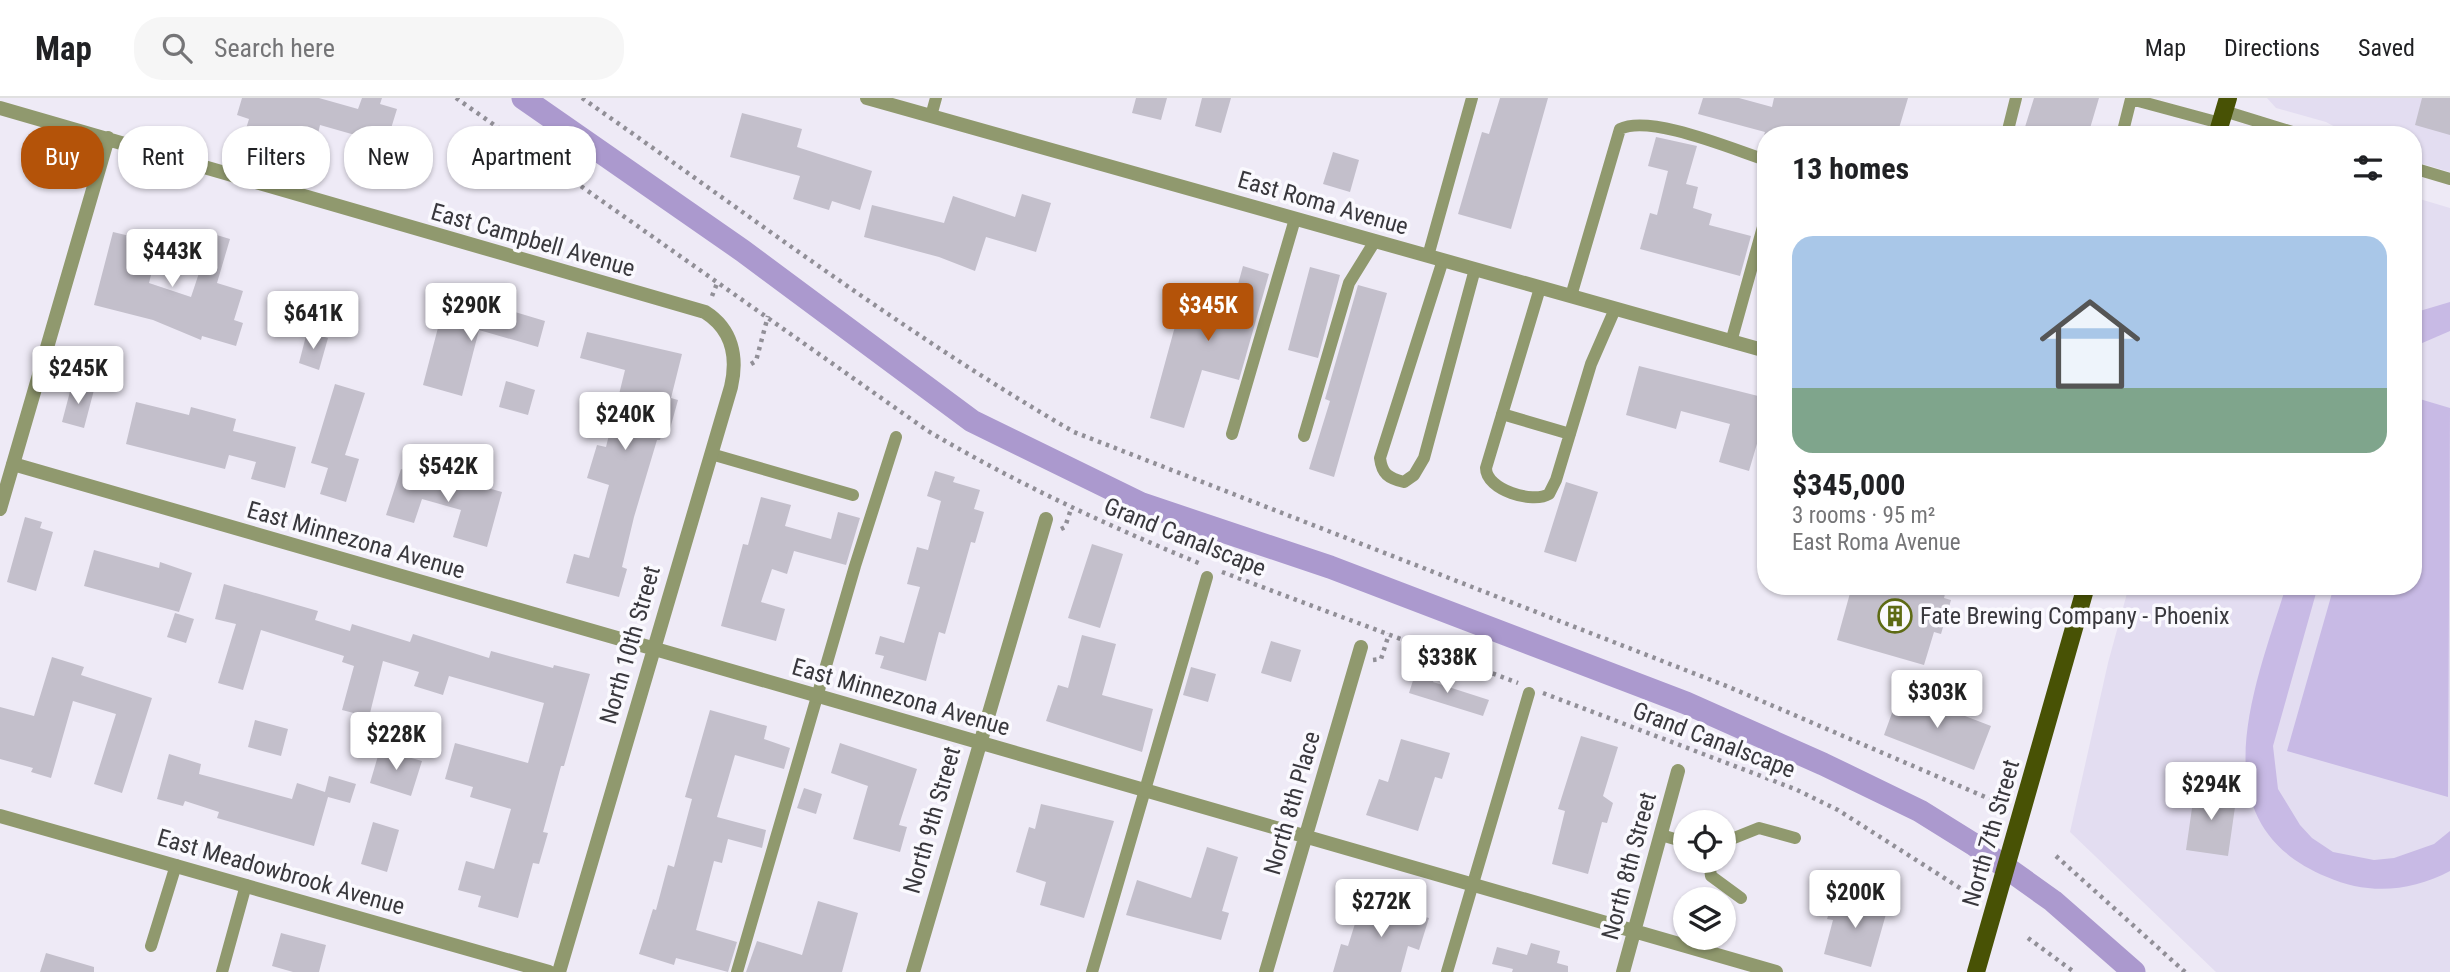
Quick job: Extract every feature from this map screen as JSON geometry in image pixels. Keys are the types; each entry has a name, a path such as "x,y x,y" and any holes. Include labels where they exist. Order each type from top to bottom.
{"main road":[{"name":"North 7th Street","path":"1976,972 2083,595"}],"street":[{"name":"East Roma Avenue","path":"867,98 1757,348"},
{"name":"East Campbell Avenue","path":"0,108 705,312 725,331"},
{"path":"0,509 108,138"},
{"name":"North 10th Street","path":"559,972 734,373 733,352 725,331"},
{"name":"East Minnezona Avenue","path":"13,464 1776,972"},
{"name":"North 9th Street","path":"913,972 978,743 1046,519"},
{"name":"North 8th Place","path":"1266,972 1361,647"},
{"name":"North 8th Street","path":"1623,972 1678,771"},
{"name":"East Meadowbrook Avenue","path":"0,816 549,972"}],"lane":[{"path":"931,116 936,98"},
{"path":"1472,98 1435,258 1380,458 1381,471 1389,478 1404,482 1414,475 1424,458 1475,269"},
{"path":"2009,126 2017,98"},
{"path":"2124,126 2132,99 2262,126"},
{"path":"1571,296 1620,129 1632,123 1666,130 1757,157"},
{"path":"2422,171 2450,180"},
{"path":"1232,433 1295,219"},
{"path":"1304,436 1349,283 1375,241"},
{"path":"1731,341 1757,248"},
{"path":"1540,288 1486,468 1486,477 1492,485 1534,499 1549,494 1591,364 1615,309"},
{"path":"1502,414 1570,433"},
{"path":"737,972 896,438"},
{"path":"711,454 853,495"},
{"path":"1092,972 1207,577"},
{"path":"1447,972 1529,693"},
{"path":"1736,837 1759,828 1795,838"},
{"path":"1661,835 1673,838"},
{"path":"151,946 176,865"},
{"path":"1711,873 1741,898"},
{"path":"222,972 246,885"}],"path":[{"name":"Grand Canalscape","path":"456,98 928,430 980,462 1094,521 1795,789 1873,830 1909,857 1963,890"},
{"path":"582,98 848,285 1021,401 1074,432 1729,687 1990,799"},
{"path":"734,373 756,361 768,316"},
{"path":"2056,856 2185,972"},
{"path":"2028,938 2074,972"}],"shaded area":[{"path":"2267,98 2450,98 2450,172 2422,164 2422,126 2333,126 2276,108"},
{"path":"2422,200 2450,208 2450,972 2216,972 2070,832 2108,663 2127,595 2422,595"},
{"path":"2450,302 2450,331 2422,343 2422,310"},
{"path":"2422,400 2450,408 2448,797 2287,751 2331,595 2422,595"},
{"path":"2283,595 2315,595 2273,746 2278,789 2300,825 2312,838 2333,852 2374,860 2394,858 2434,844 2450,831 2450,871 2404,887 2373,889 2327,877 2286,853 2261,823 2248,787 2246,748 2251,707"}],"building":[{"path":"242,98 319,98 358,109 362,98 382,98 380,104 397,109 392,126 344,126 344,132 320,125 247,126 249,119 237,115"},
{"path":"1136,98 1167,98 1161,120 1132,113"},
{"path":"1202,98 1231,98 1221,133 1195,126"},
{"path":"1500,98 1548,98 1511,229 1458,214 1482,132 1489,134"},
{"path":"1703,98 1739,98 1772,107 1774,98 1908,98 1900,126 1757,126 1757,130 1698,114"},
{"path":"2034,98 2099,98 2091,126 2025,126"},
{"path":"2422,98 2450,98 2450,135 2415,125"},
{"path":"742,113 802,129 797,147 872,171 860,210 832,201 829,210 793,199 800,176 730,157"},
{"path":"1656,137 1697,146 1686,184 1698,187 1693,208 1712,214 1709,225 1751,236 1740,276 1640,249 1650,213 1657,215 1668,171 1648,166"},
{"path":"1333,152 1359,160 1350,192 1323,184"},
{"path":"1022,194 1051,203 1036,252 986,237 975,271 939,257 864,237 872,205 944,223 953,196 1015,217"},
{"path":"200,230 230,239 217,283 243,291 234,320 243,323 236,346 202,336 201,340 153,320 94,305 113,232 159,243 149,283 191,297 202,264 191,260"},
{"path":"1243,266 1269,274 1239,380 1202,370 1184,428 1150,418 1186,286 1234,299"},
{"path":"1310,267 1340,275 1318,358 1288,350"},
{"path":"1358,285 1387,293 1334,477 1309,469 1330,401 1325,399"},
{"path":"445,301 513,320 515,312 545,321 538,347 479,330 462,396 423,385"},
{"path":"307,332 328,338 319,370 299,363"},
{"path":"587,332 682,354 671,398 678,400 670,429 663,427 660,440 657,440 634,517 622,567 627,569 619,597 566,583 574,554 589,558 609,485 587,478 597,445 606,447 625,370 580,358"},
{"path":"1639,366 1757,396 1757,444 1749,471 1719,462 1730,424 1681,411 1676,429 1626,415"},
{"path":"506,381 535,390 528,415 499,407"},
{"path":"72,384 94,390 84,428 62,422"},
{"path":"335,384 365,393 345,455 359,459 346,502 320,494 328,468 311,463"},
{"path":"136,402 189,415 191,407 236,419 233,431 296,447 285,488 251,479 256,462 229,455 225,469 126,444"},
{"path":"401,469 448,483 449,477 502,492 487,547 453,537 461,510 422,499 414,523 386,515"},
{"path":"935,471 955,477 953,482 980,490 974,509 984,512 975,543 971,542 945,634 939,632 926,681 880,668 884,656 875,654 880,636 904,643 920,587 907,584 917,547 928,550 941,501 927,496"},
{"path":"1566,482 1598,492 1576,562 1544,552"},
{"path":"761,497 791,505 785,526 831,539 838,512 860,518 846,565 794,551 787,574 772,569 761,602 785,609 776,641 721,626 743,544 748,545"},
{"path":"25,517 42,522 40,528 53,532 36,591 7,582"},
{"path":"1092,544 1123,554 1100,628 1068,618"},
{"path":"94,550 159,568 160,562 192,573 179,612 84,586"},
{"path":"224,584 318,611 315,620 350,631 352,624 410,642 413,634 489,658 491,651 553,668 554,665 590,674 543,832 548,833 539,864 533,863 518,918 478,907 481,896 458,890 466,861 494,869 511,809 470,797 473,787 445,779 455,743 528,763 544,703 449,676 443,695 414,686 419,672 383,661 369,717 342,710 354,666 342,662 344,656 261,630 243,690 218,683 236,624 215,619"},
{"name":"Fate Brewing Company - Phoenix","path":"1850,595 1945,595 1944,598 1951,600 1941,634 1934,632 1924,665 1837,640"},
{"path":"175,613 194,619 186,643 167,637"},
{"path":"1082,635 1116,644 1102,695 1153,709 1142,752 1046,721 1058,685 1068,688"},
{"path":"1271,641 1301,650 1291,682 1261,673"},
{"path":"52,657 84,667 81,675 152,698 122,793 94,784 116,714 73,701 51,778 31,772 33,768 0,759 0,707 34,716"},
{"path":"1191,667 1216,674 1208,702 1183,695"},
{"path":"1416,671 1435,677 1433,682 1489,700 1483,716 1409,693"},
{"path":"1900,691 1991,726 1974,770 1884,735"},
{"path":"710,710 767,726 764,739 790,748 784,769 735,755 717,817 766,830 762,848 728,839 722,863 714,861 696,930 737,942 728,972 676,958 674,965 639,954 653,909 656,910 668,865 674,867 692,799 685,797"},
{"path":"255,720 288,729 281,756 248,747"},
{"path":"1581,736 1618,747 1603,796 1613,803 1607,823 1602,822 1588,874 1552,864 1565,811 1558,809"},
{"path":"1401,739 1450,753 1442,779 1435,777 1418,831 1366,815 1379,779 1388,782"},
{"path":"840,743 917,769 899,825 907,827 900,852 853,839 868,786 831,773"},
{"path":"380,749 422,761 411,796 370,783"},
{"path":"169,754 201,764 199,774 292,799 297,783 325,792 329,776 356,784 350,803 328,797 314,846 217,818 219,812 185,801 183,806 157,799"},
{"path":"2195,787 2237,793 2228,856 2186,850"},
{"path":"804,788 822,794 816,814 797,808"},
{"path":"1041,804 1114,821 1084,918 1040,905 1046,882 1016,872 1029,827 1035,829"},
{"path":"373,822 399,830 387,872 361,864"},
{"path":"1207,847 1238,857 1222,911 1229,913 1221,940 1126,915 1137,880 1191,898"},
{"path":"1841,894 1888,907 1871,967 1824,954 1833,920 1827,919 1833,900 1839,901"},
{"path":"1363,898 1429,918 1419,950 1408,946 1401,972 1333,972 1341,944 1348,946"},
{"path":"818,901 858,913 842,972 746,972 757,941 802,955"},
{"path":"281,933 326,945 319,972 293,972 272,966"},
{"path":"1531,943 1560,951 1557,963 1568,966 1568,972 1512,972 1513,969 1492,964 1497,947 1527,955"},
{"path":"46,953 94,967 94,972 40,972"}],"waterway":[{"path":"523,98 743,251 972,421 1142,504 1330,567 1686,703 1823,764 1920,811 1973,844 2053,901 2134,972"}],"place":[{"name":"Fate Brewing Company - Phoenix","path":"1895,616"}]}
